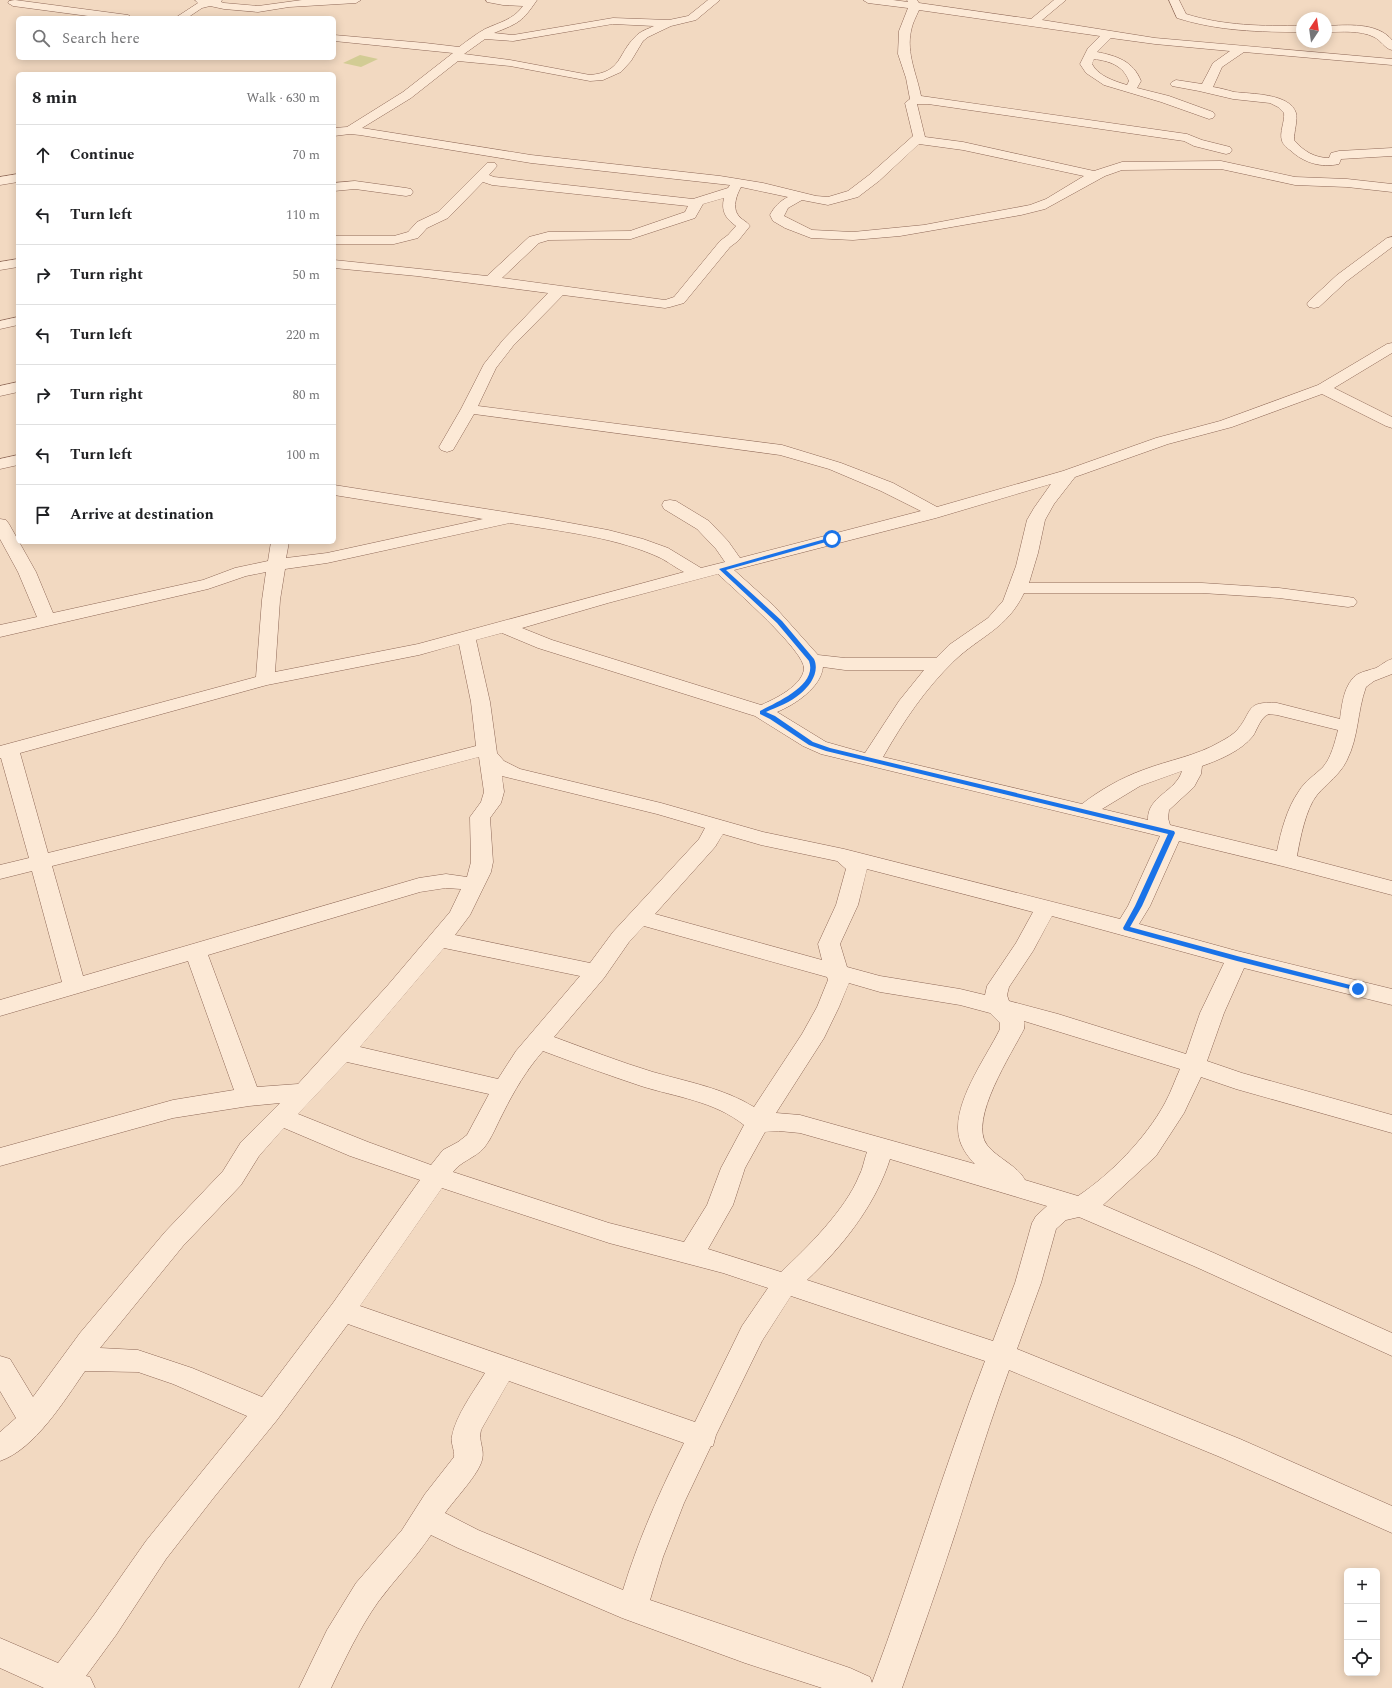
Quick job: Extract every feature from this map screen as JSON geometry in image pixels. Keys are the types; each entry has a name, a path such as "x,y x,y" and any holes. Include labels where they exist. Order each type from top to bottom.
{"street":[{"path":"183,16 209,1 258,9 289,4 356,0"},
{"path":"491,0 503,2 531,2"},
{"path":"336,38 425,46 459,54 590,78 603,77 617,70 627,59 628,54 639,39 671,23 694,16 714,0"},
{"path":"868,0 914,3 1155,41 1392,62"},
{"path":"1033,22 1061,0"},
{"path":"1174,0 1182,16 1202,23 1255,29 1296,29"},
{"path":"350,130 407,95 482,36 494,29 510,23 521,16 531,2"},
{"path":"12,3 113,16"},
{"path":"914,3 905,31 904,54 912,78 916,100"},
{"path":"482,36 513,38 576,26 613,22 671,23"},
{"path":"1332,29 1367,30 1384,39 1392,47"},
{"path":"1108,34 1092,50 1086,64 1090,70 1108,82 1163,98 1209,115"},
{"path":"1206,88 1217,65 1244,48"},
{"path":"1091,55 1113,58 1128,69 1135,81 1130,89"},
{"path":"1176,84 1206,88 1279,102 1291,113 1292,118 1287,127 1288,141 1309,158 1317,161 1335,161 1335,156 1339,155 1392,152"},
{"path":"336,132 350,130 503,155 735,187 764,187 801,196 828,200 853,194 874,178 916,140 919,133 911,103 916,100 928,100 1186,138 1198,143 1226,150"},
{"path":"916,140 963,146 1095,175"},
{"path":"384,267 422,225 443,216 503,155"},
{"path":"801,196 788,202 782,207 777,215 778,218 797,230 810,233 847,236 868,235 949,225 1038,206 1057,198 1095,175 1106,170 1122,166 1216,165 1237,168 1295,181 1347,183 1392,188"},
{"path":"481,177 492,182 695,203 735,187"},
{"path":"0,181 16,178"},
{"path":"336,187 355,185 406,192"},
{"path":"336,264 384,267 665,304 679,300 725,244 733,238 743,226 732,218 729,208 729,202 735,187"},
{"path":"490,281 537,238 548,236 636,234 689,216 695,203"},
{"path":"336,240 394,240 413,236"},
{"path":"1314,304 1342,278 1388,248"},
{"path":"0,266 16,263"},
{"path":"447,447 469,409 489,367 508,343 558,291"},
{"path":"0,325 16,321"},
{"path":"76,986 40,862 4,751 265,680 466,637 602,599 935,512 1069,474 1162,441 1226,424 1323,388 1392,348"},
{"path":"0,391 16,387"},
{"path":"1323,388 1392,423"},
{"path":"469,409 782,450 835,466 887,487 935,512"},
{"path":"0,464 16,460"},
{"path":"871,760 897,717 941,663 953,652 990,627 1009,605 1017,588 1029,553 1035,522 1048,500 1069,474"},
{"path":"336,490 589,531 637,543 662,552 699,574"},
{"path":"670,505 703,525 722,545 729,567 812,660 814,667 813,674 798,693 762,712"},
{"path":"0,631 208,584 241,572 275,565 327,558 509,518"},
{"path":"5,529 27,572 47,620"},
{"path":"265,680 269,618 275,565 280,544"},
{"path":"1017,588 1167,587 1226,589 1279,593 1348,602"},
{"path":"504,627 545,644 762,712 818,746 1286,860 1392,888"},
{"path":"0,1450 20,1433 32,1420 102,1326 174,1239 232,1178 250,1149 261,1136 281,1117 342,1052 396,991 459,915 480,872 482,862 480,817 491,803 494,792 477,685 466,637"},
{"path":"812,660 846,664 941,663"},
{"path":"1286,860 1288,847 1305,796 1331,770 1344,743 1349,726 1353,700 1360,682 1366,678 1390,669"},
{"path":"1085,812 1119,788 1150,774 1192,762 1218,751 1244,734 1257,712 1265,707 1349,726"},
{"path":"488,754 499,767 514,774 661,810 761,838 844,856 1126,928 1237,959 1392,997"},
{"path":"0,872 346,786 488,754"},
{"path":"1166,831 1157,818 1157,812 1161,806 1181,789 1189,779 1192,773 1192,762"},
{"path":"0,1653 71,1685 105,1625 156,1550 205,1487 267,1412 342,1311 446,1164 452,1157 476,1141 504,1089 524,1057 596,972 621,937 708,842 716,825"},
{"path":"1126,928 1139,906 1166,831"},
{"path":"690,1255 720,1205 733,1168 757,1123 812,1038 828,1008 839,980 828,944 847,905 857,867 844,856"},
{"path":"0,1008 419,886 453,880 462,881 473,886"},
{"path":"1025,1189 1001,1173 983,1156 972,1140 971,1125 974,1106 981,1087 1012,1029 1012,1020 998,1007 996,995 998,986 1025,946 1046,908"},
{"path":"640,917 880,984 960,997 1085,1030 1236,1080 1392,1124"},
{"path":"438,939 596,972"},
{"path":"195,950 215,1008 249,1097"},
{"path":"886,1688 960,1476 976,1421 1028,1283 1045,1222 1058,1212 1081,1207 1100,1194 1147,1149 1175,1107 1194,1065 1212,1013 1237,959"},
{"path":"539,1040 622,1070 710,1097 734,1106 757,1123 778,1122 800,1124 1025,1189 1081,1207 1205,1260 1392,1345"},
{"path":"342,1052 504,1089"},
{"path":"0,1157 165,1111 249,1097 303,1092"},
{"path":"281,1117 359,1149 484,1193 609,1233 723,1263 1001,1355 1217,1443 1392,1520"},
{"path":"633,1608 648,1557 670,1501 703,1437 752,1334 785,1284 813,1258 853,1210 872,1176 881,1147"},
{"path":"342,1311 703,1437"},
{"path":"77,1359 138,1361 182,1376 267,1412"},
{"path":"0,1367 32,1420"},
{"path":"315,1688 338,1640 367,1593 412,1539 425,1518 468,1461 469,1450 465,1438 468,1427 503,1367"},
{"path":"425,1518 468,1539 633,1608 745,1648 831,1676 859,1688"}],"shaded area":[{"path":"360,55 378,59 361,67 343,63"}],"route":[{"path":"832,539 722,569 780,622 812,660 814,667 813,674 798,693 793,697 762,712 811,743 828,750 1172,833 1139,906 1126,928 1237,959 1358,989"}]}
